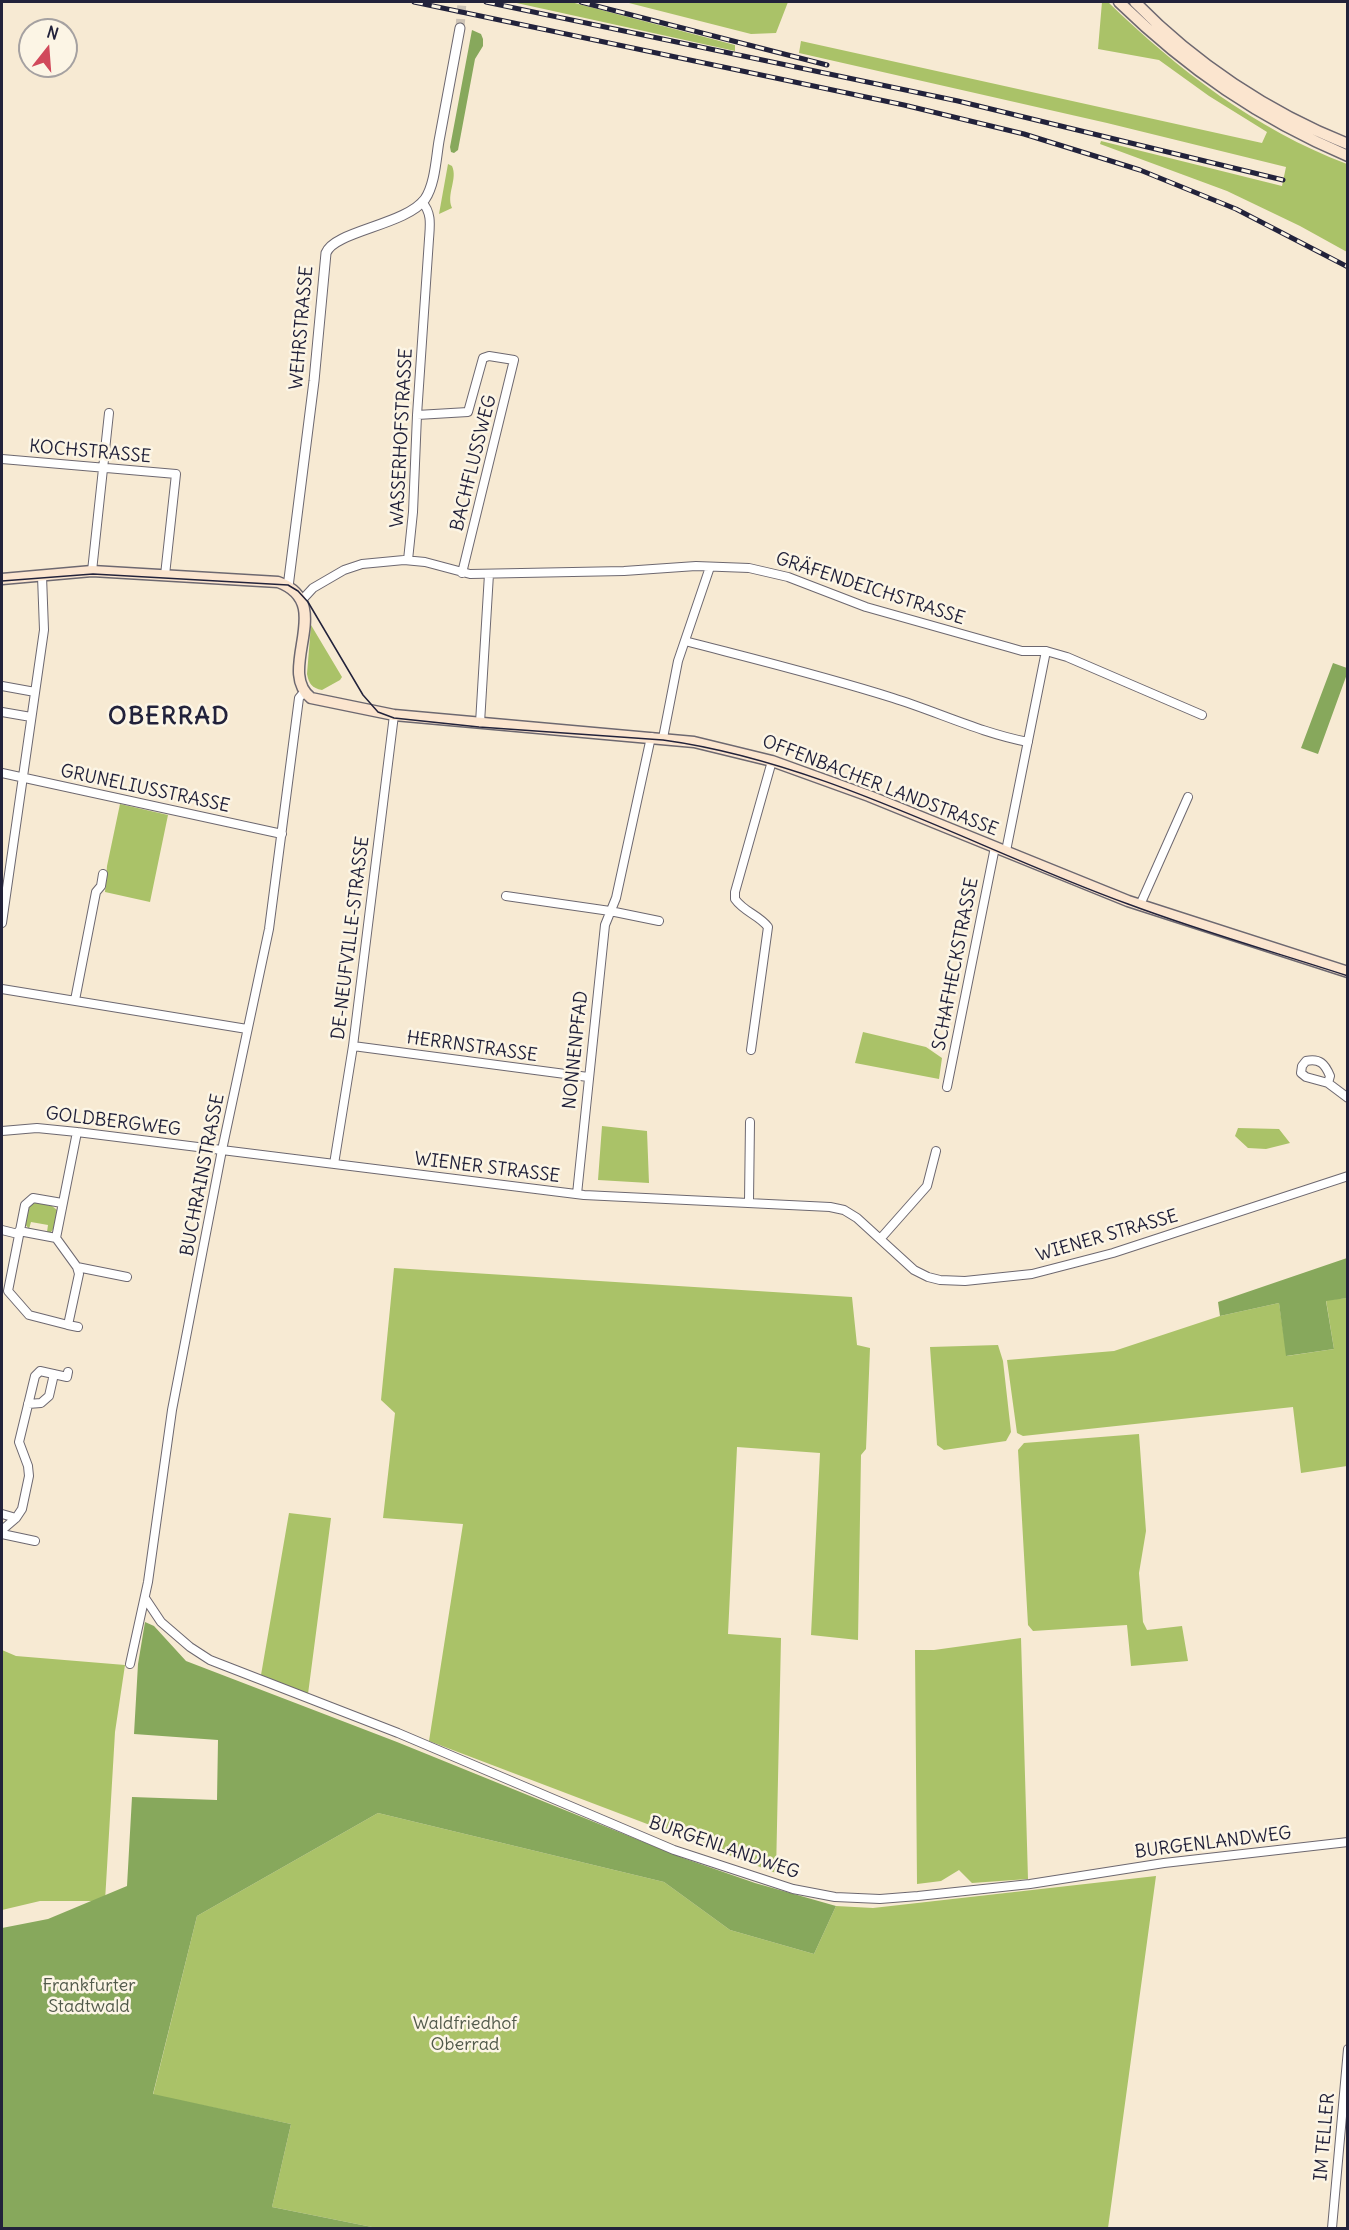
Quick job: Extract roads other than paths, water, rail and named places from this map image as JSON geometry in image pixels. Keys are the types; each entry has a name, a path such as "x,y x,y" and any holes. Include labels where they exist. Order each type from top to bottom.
{"main road":[{"path":"1119,2 1171,50 1218,85 1283,126 1347,156"},
{"path":"1135,2 1180,44 1243,89 1324,135 1347,144"},
{"path":"2,579 92,572 268,580 288,586 297,593 304,610 299,676 304,692"},
{"name":"OFFENBACHER LANDSTRASSE","path":"304,692 321,701 388,714 663,738 694,742 772,761 869,796 1140,905 1347,972"}],"street":[{"path":"422,202 430,187 460,28"},
{"name":"WASSERHOFSTRASSE","path":"408,560 413,512 430,216 427,207 422,202"},
{"name":"WEHRSTRASSE","path":"288,586 314,381 326,253 334,243 401,217 422,202"},
{"name":"BACHFLUSSWEG","path":"417,415 468,412 483,358 489,356 514,360 462,573"},
{"path":"92,572 101,467 109,413"},
{"name":"KOCHSTRASSE","path":"2,459 176,474 165,575"},
{"path":"302,601 313,588 344,570 362,564 408,560"},
{"name":"GRÄFENDEICHSTRASSE","path":"408,560 439,565 462,573 489,574 710,567 767,572 810,585 866,607 1022,651 1047,651 1067,657 1202,715"},
{"path":"663,738 672,686 684,640 710,567"},
{"path":"480,723 489,574"},
{"path":"2,924 44,630 42,576"},
{"path":"684,640 862,688 998,736 1028,742"},
{"name":"SCHAFHECKSTRASSE","path":"947,1088 1047,651"},
{"path":"2,686 35,692"},
{"name":"BUCHRAINSTRASSE","path":"130,1664 146,1599 172,1410 222,1150 268,929 299,698 304,692"},
{"path":"2,712 31,717"},
{"name":"DE-NEUFVILLE-STRASSE","path":"334,1164 353,1046 388,714"},
{"name":"NONNENPFAD","path":"577,1194 604,925 616,898 651,737"},
{"path":"751,1050 768,927 764,922 742,909 735,899 735,892 772,761"},
{"name":"GRUNELIUSSTRASSE","path":"2,773 282,834"},
{"path":"1140,905 1188,797"},
{"path":"75,1000 96,892 103,874"},
{"path":"506,896 610,911 659,921"},
{"path":"2,989 247,1029"},
{"name":"HERRNSTRASSE","path":"353,1046 588,1077"},
{"path":"1328,1083 1347,1098"},
{"path":"749,1201 750,1122"},
{"name":"GOLDBERGWEG","path":"2,1131 37,1128 222,1150"},
{"path":"56,1238 77,1132"},
{"name":"WIENER STRASSE","path":"222,1150 577,1194 749,1201 830,1207 844,1210 857,1218 914,1270 940,1280 965,1281 1032,1274 1113,1253 1347,1176"},
{"path":"881,1238 927,1186 936,1151"},
{"path":"63,1203 33,1198 25,1205 8,1291 29,1315 78,1328"},
{"path":"2,1230 56,1238 77,1267 79,1275 68,1325"},
{"path":"77,1267 127,1277"},
{"path":"35,1541 2,1532 22,1509 29,1476 28,1466 19,1442 35,1376 40,1371 67,1377 68,1372"},
{"path":"28,1404 41,1403 49,1396 54,1374"},
{"path":"2,1515 16,1518"},
{"name":"BURGENLANDWEG","path":"146,1599 160,1622 210,1660 398,1733 674,1850 793,1889 835,1897 880,1899 918,1896 1030,1884 1164,1863 1347,1842"},
{"name":"IM TELLER","path":"1332,2229 1347,2049"}],"tunnel":[{"path":"460,28 462,2"}],"tram line":[{"path":"2,581 93,574 288,585 298,591 308,602 363,695 378,712 394,718 479,727 663,740 723,751 782,767 841,787 1071,882 1155,914 1348,976"}],"railway":[{"path":"414,2 904,105 1024,134 1140,170 1236,209 1348,267"},
{"path":"486,2 958,101 1283,180"},
{"path":"581,2 827,65"}],"district":[{"name":"OBERRAD","path":"169,717"}],"park label":[{"name":"Frankfurter Stadtwald","path":"89,1996"},
{"name":"Waldfriedhof Oberrad","path":"465,2034"}]}
